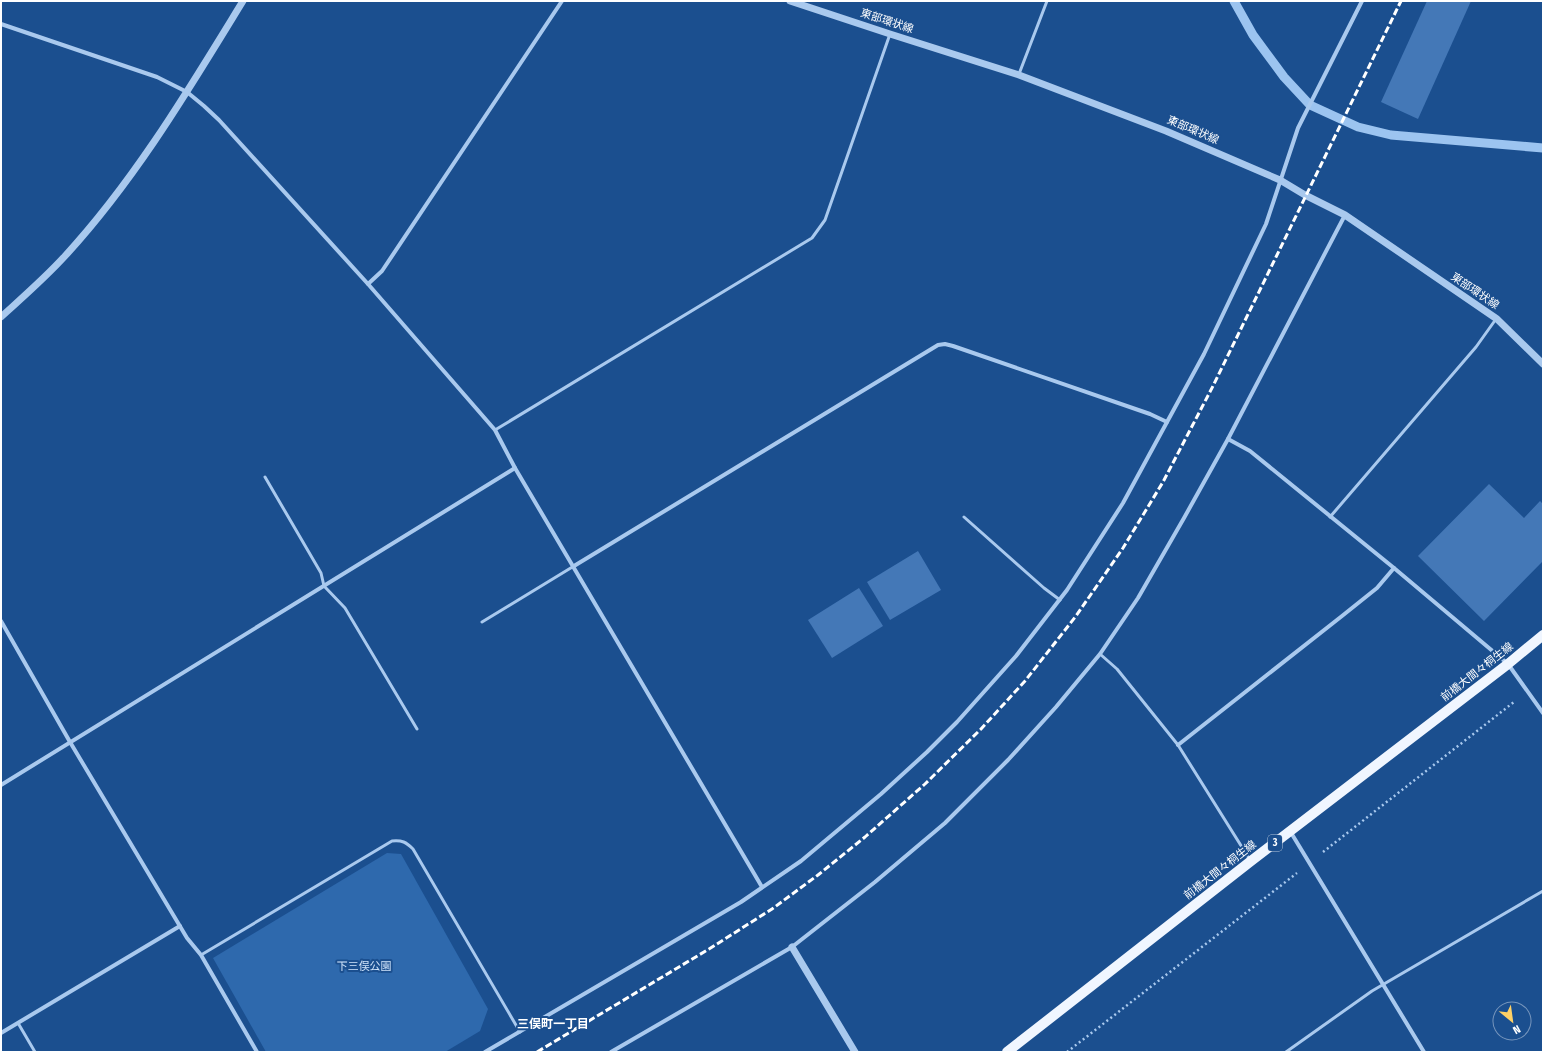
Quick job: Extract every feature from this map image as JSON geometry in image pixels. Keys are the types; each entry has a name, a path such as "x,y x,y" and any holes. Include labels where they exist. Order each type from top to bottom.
{"main road":[{"name":"前橋大間々桐生線","path":"1007,1052 1251,861 1508,664 1543,635"}],"street":[{"path":"1,317 65,256 97,218 143,158 187,92 243,1"},
{"path":"368,284 382,270 562,1"},
{"name":"東部環状線","path":"790,1 1019,75 1166,131 1280,180 1305,195 1345,215 1497,319 1543,364"},
{"path":"485,1052 741,902 801,861 833,835 927,752 988,689 1016,656 1060,600 1123,503 1204,354 1266,224 1298,128 1362,1"},
{"path":"1,24 157,77 187,92 219,120 368,284 495,430 515,468 762,888"},
{"path":"611,1052 792,946 875,882 945,823 1008,760 1056,707 1100,654 1138,598 1228,439 1345,215"},
{"path":"574,566 938,345 945,344 953,346 1150,414 1167,422"},
{"path":"1228,439 1250,451 1394,568 1508,664 1543,713"},
{"path":"1,785 515,468"},
{"path":"1178,745 1348,612 1377,588 1394,568"},
{"path":"1,621 70,742 187,938 201,955 258,1052"},
{"path":"1290,831 1424,1052"},
{"path":"1,1034 180,926"},
{"path":"792,946 855,1052"}],"lane":[{"path":"1019,75 1047,1"},
{"path":"495,430 812,238 825,220 890,34"},
{"path":"1330,517 1476,347 1497,319"},
{"path":"265,477 320,573 324,586 345,608 417,729"},
{"path":"964,517 1044,588 1060,600"},
{"path":"482,622 574,566"},
{"path":"1100,654 1117,669 1178,745 1251,861"},
{"path":"201,955 392,841 400,840 407,843 413,849 520,1032"},
{"path":"1286,1052 1372,991 1543,891"},
{"path":"18,1023 35,1052"}],"green space":[{"name":"下三俣公園","path":"387,853 401,854 488,1009 480,1031 445,1052 266,1052 213,958"}],"building":[{"path":"1427,1 1471,1 1418,119 1381,102"},
{"path":"1489,484 1524,518 1540,501 1543,504 1543,561 1484,621 1418,556"},
{"path":"918,551 941,590 890,620 867,582"},
{"path":"859,588 883,626 832,658 808,620"}],"waterway":[{"path":"1234,1 1253,35 1284,77 1310,105 1358,127 1391,135 1543,148"}],"railway":[{"path":"537,1052 709,949 772,909 818,875 865,837 925,784 981,729 1025,681 1076,616 1123,548 1163,482 1213,386 1401,1"}],"district":[{"name":"三俣町一丁目","path":"553,1024"}]}
